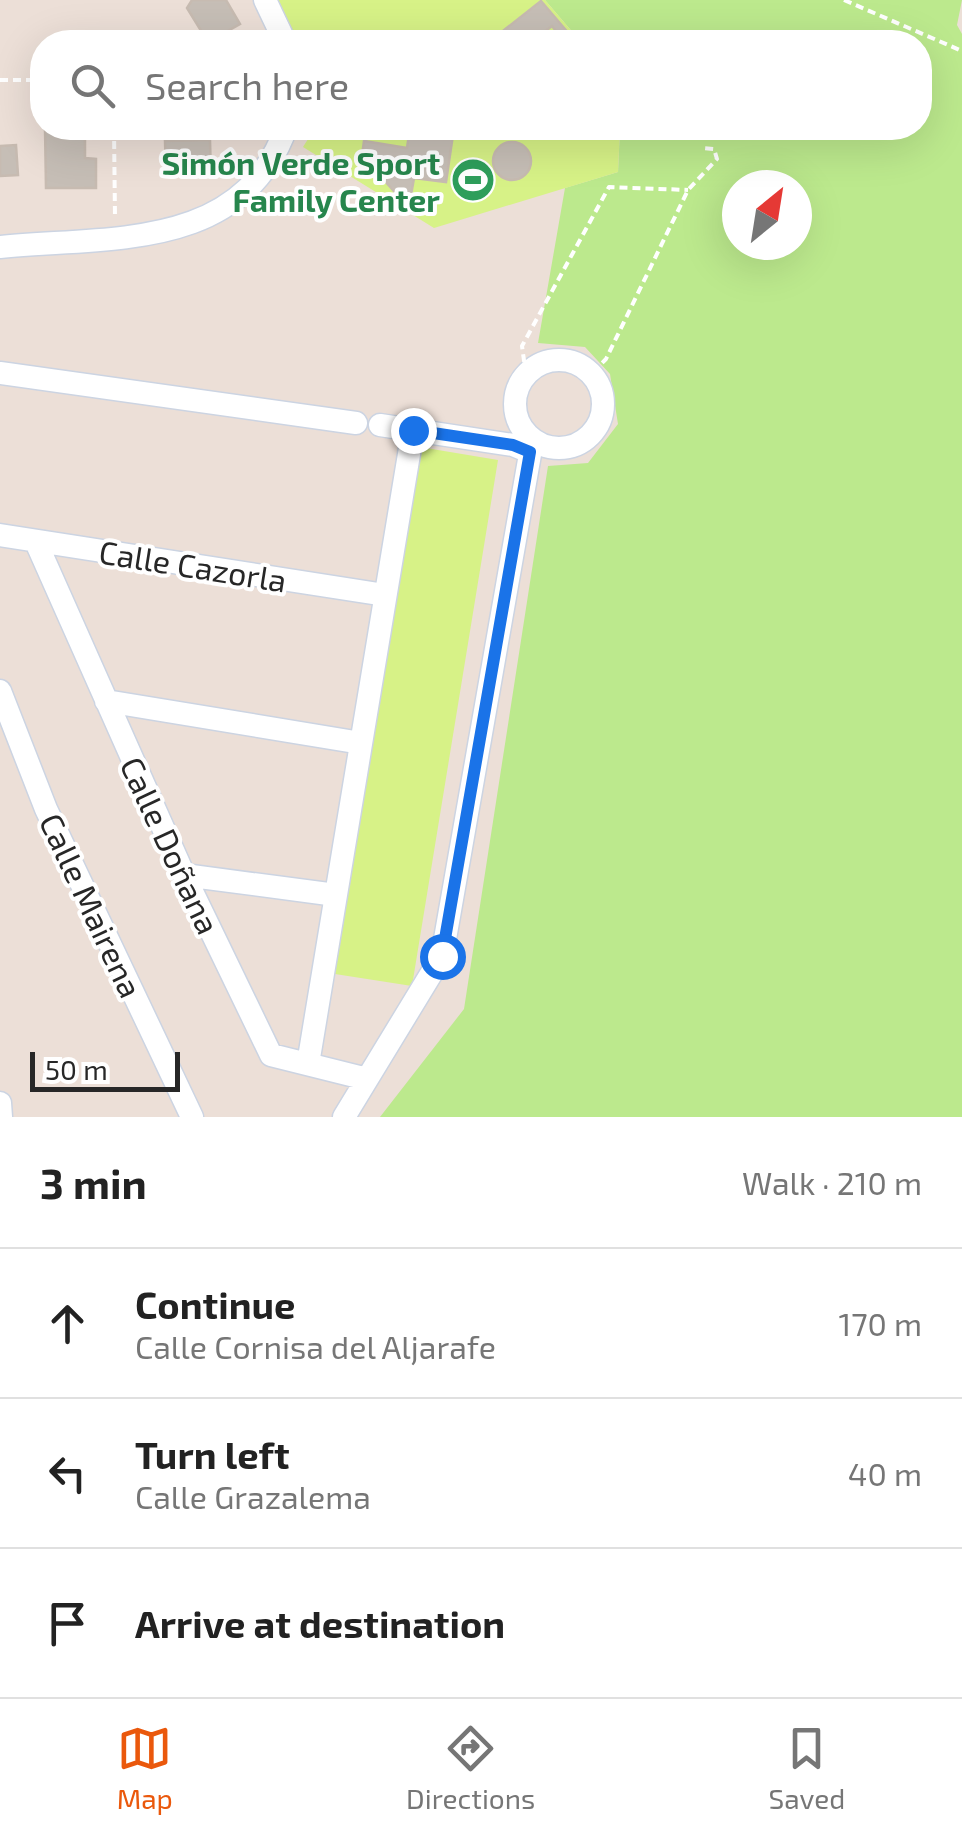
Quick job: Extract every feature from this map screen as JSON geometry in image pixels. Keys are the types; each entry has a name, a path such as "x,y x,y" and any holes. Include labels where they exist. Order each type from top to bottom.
{"street":[{"path":"265,0 279,30"},
{"path":"0,247 168,233 204,221 240,198 263,174 280,140"},
{"path":"0,373 531,448 555,449 585,441 596,430 604,411 603,395 594,376 566,360 538,364 515,394 515,410 531,448 442,956 344,1117"},
{"path":"308,1064 413,430"},
{"name":"Calle Cazorla","path":"0,535 386,595"},
{"name":"Calle Doñana","path":"36,542 184,875 271,1055 367,1079"},
{"name":"Calle Mairena","path":"0,691 46,809 192,1117"},
{"path":"106,701 361,743"},
{"path":"184,875 336,895"},
{"path":"0,1103 2,1117"}],"path":[{"path":"844,0 912,30"},
{"path":"932,39 962,52"},
{"path":"0,80 30,80"},
{"path":"114,140 115,235"},
{"path":"594,372 606,359 688,190 717,159 714,150 703,148"},
{"path":"526,375 522,346 609,188 688,190"}],"green space":[{"path":"265,0 545,0 571,30 279,30"},
{"path":"545,0 962,0 957,25 962,34 962,1117 380,1117 464,1009 548,466 588,463 618,424 610,374 585,347 538,343 565,188 618,172 619,140 932,140 932,30 571,30"},
{"name":"Simón Verde Sport Family Center","path":"307,140 619,140 618,172 434,228 303,147"},
{"path":"420,447 498,460 412,986 335,974"}],"building":[{"path":"192,0 226,0 240,24 229,30 201,30 187,8"},
{"path":"541,1 566,30 552,26 547,30 504,30"},
{"path":"45,140 85,140 85,158 96,159 96,188 46,188"},
{"path":"210,140 211,176 166,176 165,141"},
{"path":"408,140 452,140 446,182 414,178 410,201 401,199 362,155 364,141 407,148"},
{"path":"512,142 526,147 531,161 526,175 512,180 498,175 493,161 498,147"},
{"path":"16,145 18,175 0,176 0,146"}],"place":[{"name":"Simón Verde Sport Family Center","path":"473,180"}],"route":[{"path":"413,430 513,445 530,452 442,956"}]}
